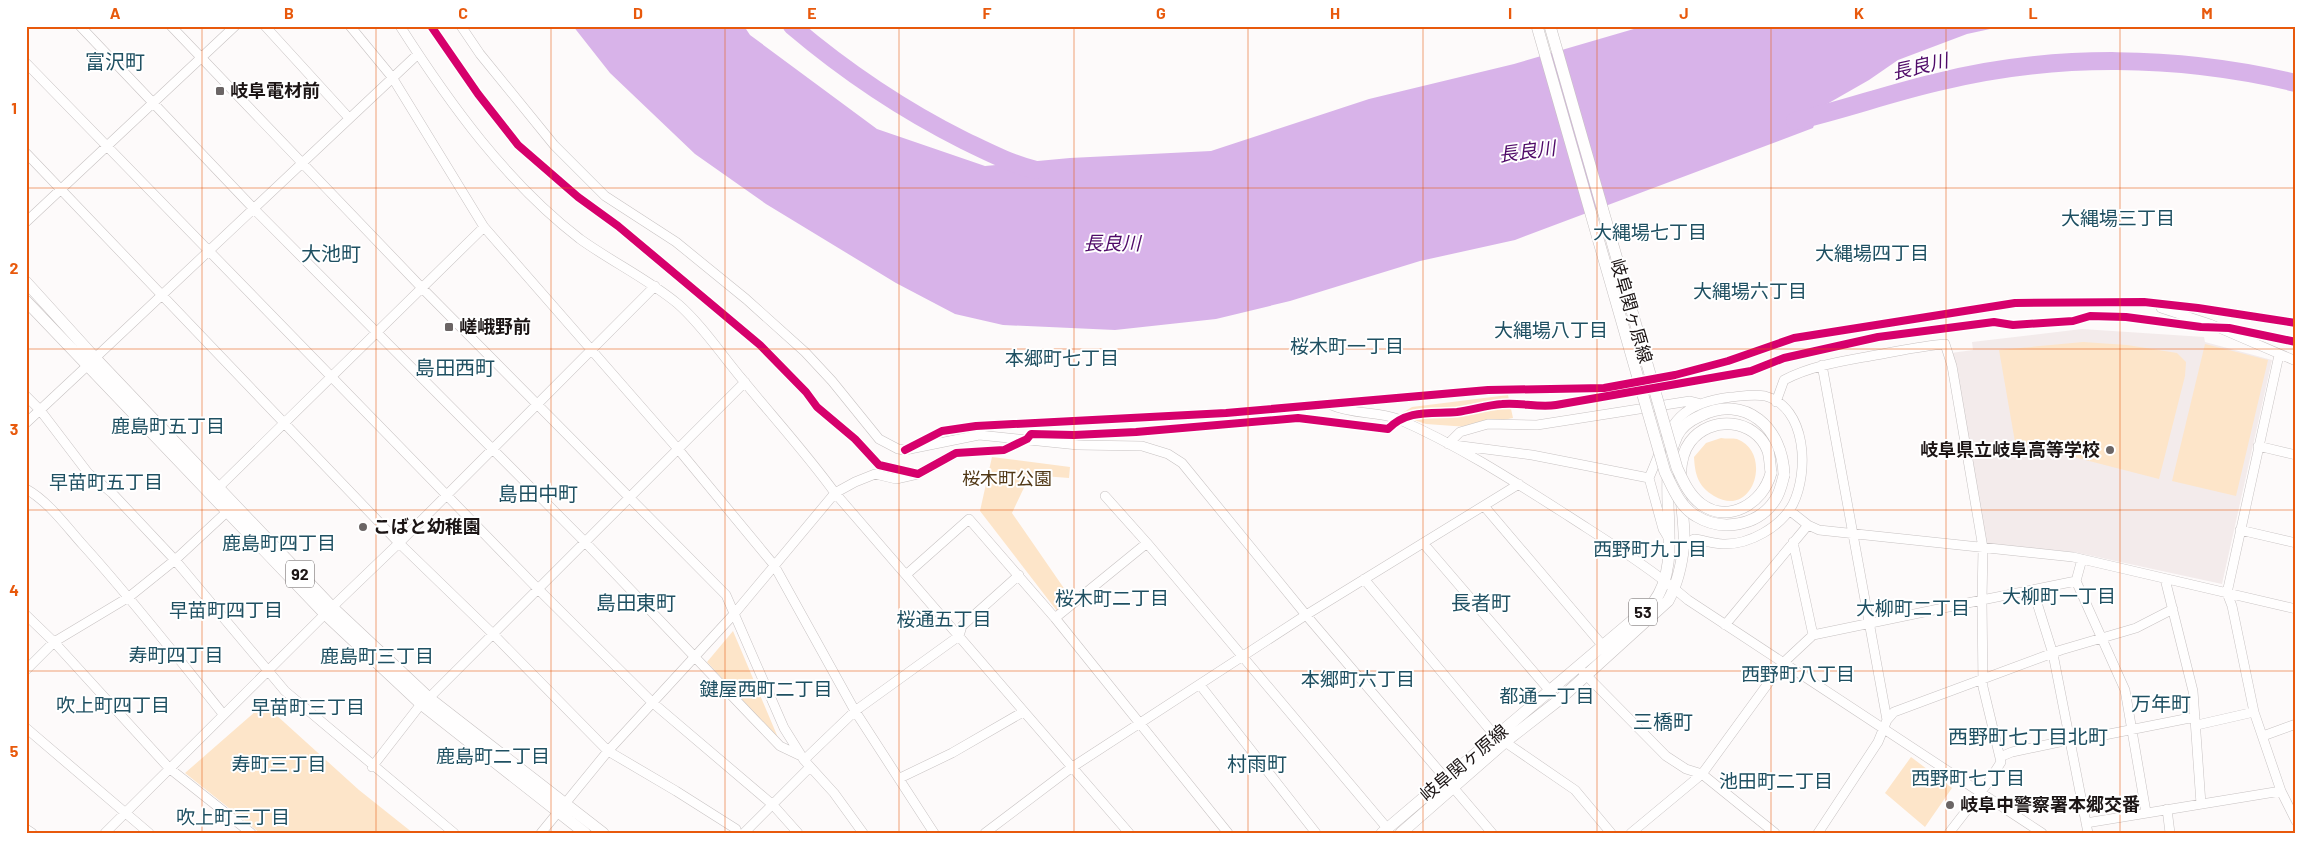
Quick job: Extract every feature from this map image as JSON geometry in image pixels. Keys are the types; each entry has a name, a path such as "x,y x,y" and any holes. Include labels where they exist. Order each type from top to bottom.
{"main road":[{"name":"岐阜関ヶ原線","path":"1500,739 1558,700 1603,646 1653,603 1661,593 1670,541 1666,481 1669,463 1678,434 1692,419 1718,409 1740,411 1751,415 1772,432 1780,445 1784,462 1784,475 1776,500 1767,509 1747,522 1735,525 1723,525 1695,516 1682,503 1674,490 1665,472 1537,26"},
{"name":"岐阜関ヶ原線","path":"1401,833 1449,784 1550,691 1582,671 1660,610 1674,589 1682,563 1680,482 1689,444 1700,430 1713,425 1729,423 1744,426 1761,440 1768,451 1771,473 1768,484 1759,498 1745,507 1726,511 1702,505 1684,484 1677,468 1550,26"},
{"name":"92","path":"26,282 91,362 328,611 425,701 560,808 585,833"},
{"name":"92","path":"26,301 91,362 218,488 231,508"},
{"name":"岐阜関ヶ原線","path":"1384,830 1449,784"},
{"name":"92","path":"560,808 603,833"}],"street":[{"path":"80,26 254,209 585,542 780,746 805,761"},
{"path":"171,26 422,288 726,595 770,700 805,761 834,794 863,833"},
{"path":"26,222 60,188 235,26"},
{"path":"265,26 349,118"},
{"path":"350,26 392,77 484,226 678,449 774,565 855,711 934,833"},
{"path":"400,26 456,110 496,157 543,207 581,239 655,286 679,305 802,449 835,493 907,574 1070,768 1128,833"},
{"path":"431,26 478,94 518,145 578,197 618,226 760,345 806,392 817,407 855,439 878,465 918,474"},
{"path":"461,26 480,54 554,144 605,196 676,242 746,299 818,367 879,439 898,449 905,450 979,435 1078,444 1142,446 1168,454 1182,463 1306,616 1492,833"},
{"path":"26,423 418,54"},
{"path":"26,63 538,589 654,703 773,805 798,833"},
{"path":"26,153 400,543 608,751 736,829 737,833"},
{"path":"218,488 484,226"},
{"path":"105,833 223,714 400,543 655,286"},
{"path":"905,450 942,432 976,426 1226,413 1488,390 1604,388 1675,376 1728,361 1794,338 2024,303 2144,302 2296,323"},
{"path":"2144,302 2210,324 2296,361"},
{"path":"1776,402 1784,380 1802,371 1822,365 1918,347 1945,344 1952,366 1983,548 1982,680 2001,762 1949,833"},
{"path":"2279,355 2227,593 2232,606 2254,712 2281,791 2296,821"},
{"path":"1822,365 1887,720"},
{"path":"372,767 425,701 745,382"},
{"path":"1670,541 1663,529 1649,478 1671,427 1685,410 1707,400 1755,395 1766,397 1789,411 1796,426 1804,458 1794,502 1789,510 1775,525 1748,540 1723,544 1694,539 1683,547"},
{"path":"26,396 40,410 88,473 112,493 175,560 266,672 372,767 454,833"},
{"path":"1448,444 1460,432 1488,424 1537,425 1690,402 1698,404"},
{"path":"1331,405 1345,411 1395,418 1448,444 1519,484 1650,570 1688,600 2042,833"},
{"path":"541,833 608,751 734,614 835,493 855,482 876,474 896,480 918,474 956,453 1004,450 1027,439"},
{"path":"1448,444 1532,455 1649,478"},
{"path":"2258,446 2296,454"},
{"path":"985,833 1070,768 1364,579 1519,484"},
{"path":"26,489 34,493 61,520 129,597 223,714"},
{"path":"1105,496 1147,543 1384,830"},
{"path":"1484,506 1603,646"},
{"path":"26,670 54,642 129,597 175,560 231,508"},
{"path":"1789,510 1808,525 1819,530 2082,559 2296,609"},
{"path":"907,574 969,519 1055,618 1228,833"},
{"path":"1725,624 1808,525"},
{"path":"2240,530 2296,543"},
{"path":"1793,542 1813,635"},
{"path":"1055,618 1147,543"},
{"path":"1423,543 1550,691"},
{"path":"2082,559 2076,581 2125,690 2146,812"},
{"path":"744,833 773,805 805,761 855,711 959,636 962,626 1019,575"},
{"path":"1364,579 1500,739 1575,790 1611,833"},
{"path":"2165,579 2193,691 2201,804"},
{"path":"1631,833 1702,774 1783,663 1813,635 2076,581"},
{"path":"2033,590 2053,654 2088,833"},
{"path":"1818,833 1878,742 1887,720 1894,712 2053,654 2136,628 2173,609"},
{"path":"26,615 54,642 169,768 251,833"},
{"path":"1582,671 1666,756 1686,769 1702,774 1775,833"},
{"path":"1200,685 1316,833"},
{"path":"900,778 952,753 1023,712"},
{"path":"2000,757 2012,752 2131,730 2254,712"},
{"path":"2263,736 2296,724"},
{"path":"26,728 148,833"},
{"path":"2086,822 2281,791"},
{"path":"2167,809 2170,833"},
{"path":"26,829 32,833"}],"shaded area":[{"name":"岐阜県立岐阜高等学校","path":"2082,329 2204,337 2205,342 2272,360 2222,584 2074,552 1988,544 1984,540 1951,353 1973,350 1972,342"}],"green space":[{"path":"2083,342 2127,345 2177,353 2186,362 2185,376 2159,479 2015,442 1999,350"},
{"path":"2205,344 2268,360 2236,496 2172,481"},
{"path":"1508,395 1513,418 1468,427 1426,424 1399,415 1412,407"},
{"path":"1721,438 1737,439 1748,446 1754,457 1756,469 1754,481 1748,492 1740,499 1728,501 1714,496 1704,488 1698,479 1694,457 1706,443"},
{"name":"桜木町公園","path":"992,457 1070,467 1069,478 1030,475 1012,513 1070,597 1057,611 980,511"},
{"path":"733,631 779,740 707,662"},
{"path":"264,704 359,790 413,833 260,833 185,773"},
{"path":"1911,757 1952,788 1925,827 1885,793"}],"water":[{"name":"長良川","path":"573,26 744,26 750,35 877,129 985,166 1070,158 1211,151 1369,99 1514,64 1644,26 2004,26 1967,34 1898,60 1869,80 1820,108 1813,128 1515,240 1420,261 1290,301 1216,319 1115,330 1003,325 955,314 896,283 766,204 695,154 610,73"}],"waterway":[{"name":"長良川","path":"792,26 875,89 919,116 965,141 1036,170"},
{"name":"長良川","path":"1795,121 1938,82 2027,66 2072,62 2117,61 2207,67 2296,83"}],"cycle path":[{"path":"431,26 478,94 518,145 578,197 618,226 760,345 806,392 817,407 855,439 879,465 918,474 956,453 1004,450 1027,439 1031,434 1074,435 1136,432 1298,418 1388,429 1403,418 1412,415 1457,412 1502,404 1556,405 1751,371 1784,358 1878,337 1994,322 2013,325 2073,321 2090,316 2126,317 2201,327 2229,328 2296,342"},
{"path":"905,450 942,431 976,426 1226,413 1488,390 1604,388 1675,375 1728,361 1794,338 2015,303 2144,302 2296,323"}],"place":[{"name":"岐阜電材前","path":"220,91"},
{"name":"嵯峨野前","path":"449,327"},
{"name":"岐阜県立岐阜高等学校","path":"2110,450"},
{"name":"こばと幼稚園","path":"363,527"},
{"name":"岐阜中警察署本郷交番","path":"1950,805"}],"district":[{"name":"富沢町","path":"115,62"},
{"name":"大縄場三丁目","path":"2118,218"},
{"name":"大縄場七丁目","path":"1650,232"},
{"name":"大縄場四丁目","path":"1872,253"},
{"name":"大池町","path":"331,254"},
{"name":"大縄場六丁目","path":"1750,291"},
{"name":"大縄場八丁目","path":"1551,330"},
{"name":"桜木町一丁目","path":"1347,346"},
{"name":"本郷町七丁目","path":"1062,358"},
{"name":"島田西町","path":"455,368"},
{"name":"鹿島町五丁目","path":"168,426"},
{"name":"早苗町五丁目","path":"106,482"},
{"name":"島田中町","path":"538,494"},
{"name":"鹿島町四丁目","path":"279,543"},
{"name":"西野町九丁目","path":"1650,549"},
{"name":"大柳町一丁目","path":"2059,596"},
{"name":"桜木町二丁目","path":"1112,598"},
{"name":"島田東町","path":"636,603"},
{"name":"長者町","path":"1481,603"},
{"name":"大柳町二丁目","path":"1913,608"},
{"name":"早苗町四丁目","path":"226,610"},
{"name":"桜通五丁目","path":"944,619"},
{"name":"寿町四丁目","path":"176,655"},
{"name":"鹿島町三丁目","path":"377,656"},
{"name":"西野町八丁目","path":"1798,674"},
{"name":"本郷町六丁目","path":"1358,679"},
{"name":"鍵屋西町二丁目","path":"766,689"},
{"name":"都通一丁目","path":"1547,696"},
{"name":"万年町","path":"2161,704"},
{"name":"吹上町四丁目","path":"113,705"},
{"name":"早苗町三丁目","path":"308,707"},
{"name":"三橋町","path":"1663,722"},
{"name":"西野町七丁目北町","path":"2028,737"},
{"name":"鹿島町二丁目","path":"493,756"},
{"name":"寿町三丁目","path":"279,764"},
{"name":"村雨町","path":"1257,764"},
{"name":"西野町七丁目","path":"1968,778"},
{"name":"池田町二丁目","path":"1776,781"},
{"name":"吹上町三丁目","path":"233,817"}]}
